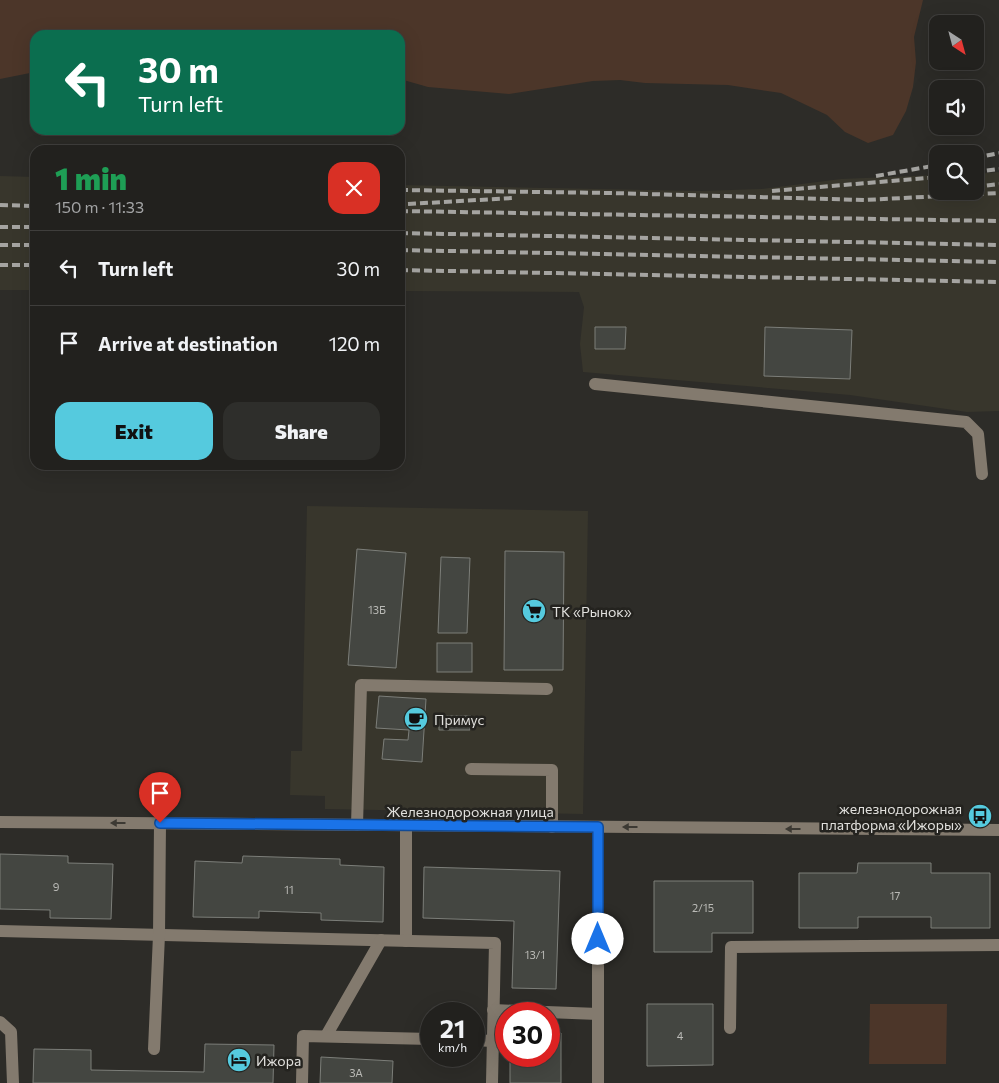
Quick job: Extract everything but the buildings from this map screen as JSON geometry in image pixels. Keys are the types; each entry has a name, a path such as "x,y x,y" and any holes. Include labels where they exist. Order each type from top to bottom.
{"street":[{"path":"595,384 966,422 978,434 982,474"},
{"path":"357,825 361,685 547,689"},
{"path":"470,769 552,770 552,827"},
{"name":"Железнодорожная улица","path":"0,822 999,830"},
{"path":"154,1050 159,935 160,823"},
{"path":"406,826 406,941"},
{"path":"598,827 598,1083"},
{"path":"0,931 494,943 492,1083"},
{"path":"326,1036 381,940"},
{"path":"730,1028 731,946 999,945"},
{"path":"493,1010 598,1014"},
{"path":"0,1022 12,1032 14,1083"},
{"path":"302,1083 303,1036 420,1039"},
{"path":"485,1041 492,1041"}],"shaded area":[{"path":"0,0 923,0 914,37 916,62 913,87 906,111 893,135 868,143 845,132 827,115 781,93 728,85 645,83 620,80 593,81 509,94 428,87 405,80 405,30 30,30 30,73 0,79"},
{"path":"999,172 999,411 967,412 850,395 583,372 580,344 584,307 579,292 405,291 405,185 700,191 761,189 841,179 929,175 929,200 984,200 984,173"},
{"path":"0,176 30,177 30,290 0,290"},
{"path":"307,506 588,511 583,814 325,809 325,796 290,795 291,751 302,751"},
{"path":"870,1004 947,1004 946,1064 869,1064"}],"railway":[{"path":"984,156 999,153"},
{"path":"876,176 929,167"},
{"path":"984,171 999,169"},
{"path":"772,191 929,178"},
{"path":"984,186 999,184"},
{"path":"405,190 611,193 865,200 999,193"},
{"path":"408,204 513,198"},
{"path":"0,205 30,206"},
{"path":"405,211 999,221"},
{"path":"0,227 30,227"},
{"path":"405,233 999,245"},
{"path":"0,245 30,245"},
{"path":"405,250 999,262"},
{"path":"0,265 30,265"},
{"path":"405,270 999,282"}],"place":[{"name":"ТК «Рынок»","path":"534,611"},
{"name":"Примус","path":"416,719"},
{"name":"железнодорожная платформа «Ижоры»","path":"980,816"},
{"name":"Ижора","path":"239,1060"}],"route":[{"path":"160,823 598,827 598,939"}]}
